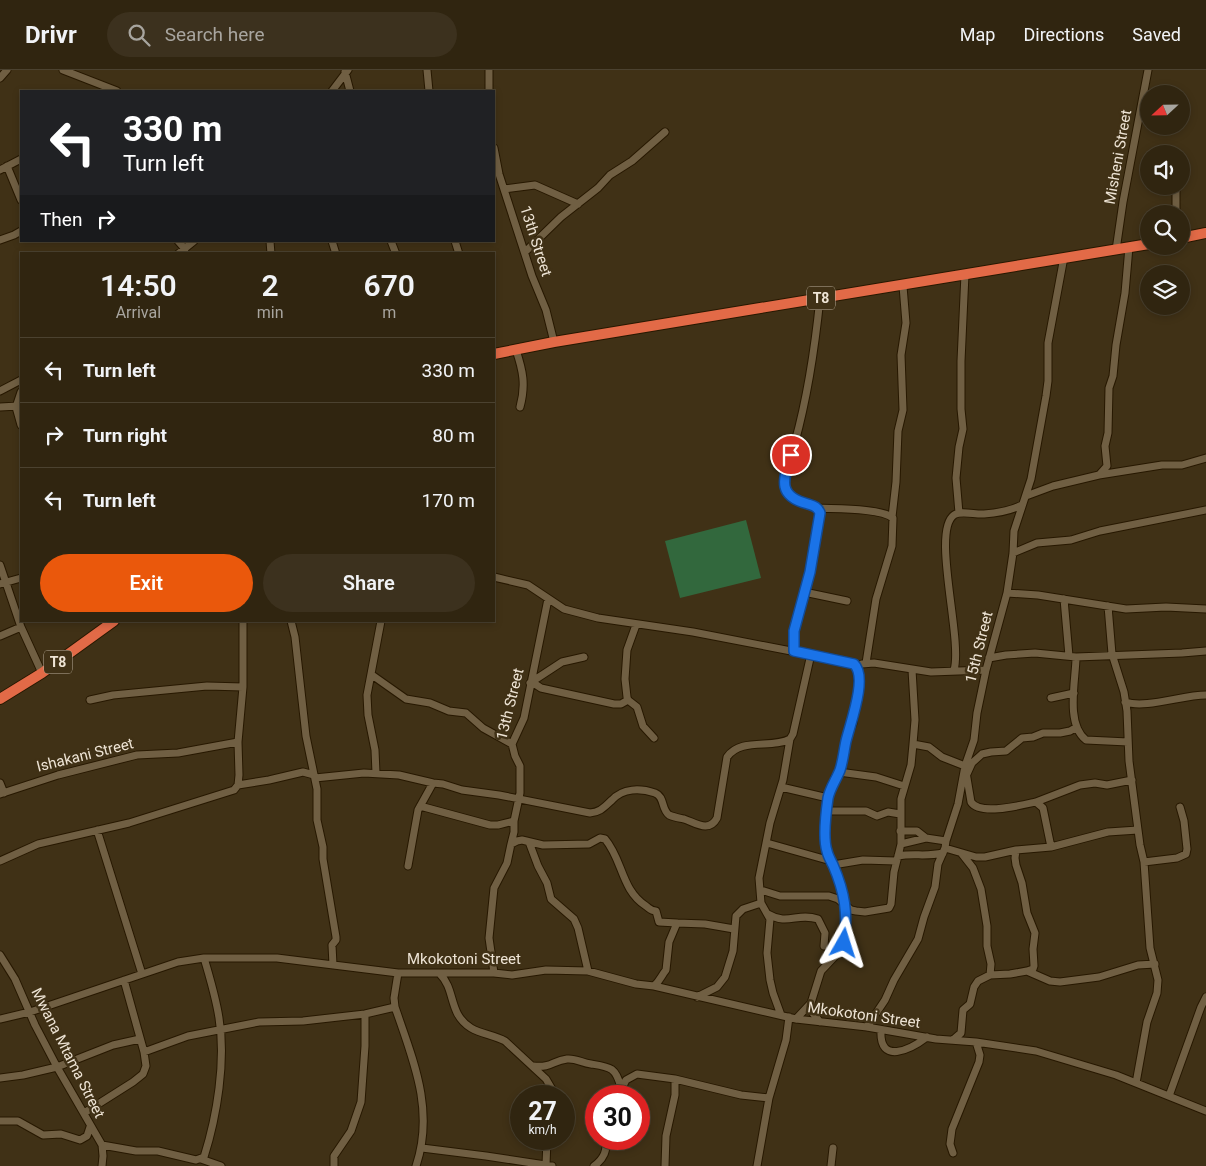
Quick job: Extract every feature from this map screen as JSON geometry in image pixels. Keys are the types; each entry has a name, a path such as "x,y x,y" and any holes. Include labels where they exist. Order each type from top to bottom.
{"highway":[{"path":"1190,236 1206,233"},
{"name":"T8","path":"495,354 554,342 903,286 1140,245"},
{"name":"T8","path":"0,699 42,673 113,622"}],"street":[{"path":"0,78 7,70"},
{"path":"63,70 114,90"},
{"path":"427,70 429,90"},
{"path":"488,70 489,90"},
{"name":"Misheni Street","path":"1116,250 1123,202 1148,70"},
{"path":"333,90 346,71"},
{"path":"346,71 350,90"},
{"path":"524,252 561,217 598,188 610,175 632,161 664,132"},
{"name":"13th Street","path":"495,157 497,174 504,189 524,252 546,310 554,342"},
{"path":"0,170 20,160"},
{"path":"7,166 20,198"},
{"path":"504,189 535,185 578,204"},
{"path":"0,240 20,232"},
{"path":"179,242 185,248"},
{"path":"180,252 193,242"},
{"path":"1098,475 1107,466 1105,446 1108,433 1109,388 1113,376 1116,346 1126,293 1129,247"},
{"name":"15th Street","path":"867,1027 885,1000 894,980 918,939 935,887 938,864 958,804 965,766 974,740 986,670 1007,593 1014,531 1026,496 1046,396 1048,344 1064,257"},
{"path":"959,513 956,478 958,447 963,429 961,361 965,274"},
{"path":"866,663 876,598 892,546 892,517 896,482 898,431 903,410 901,354 906,323 906,306 903,286"},
{"path":"820,298 811,363 799,425 784,482 785,489 798,502 818,508 856,510 892,517"},
{"path":"516,350 523,369 523,392 520,407"},
{"path":"0,391 20,381"},
{"path":"0,407 19,406"},
{"path":"1026,496 1053,486 1098,475 1162,465 1182,465 1206,458"},
{"path":"954,670 957,658 952,604 947,578 945,537 947,525 951,518 959,513 972,515 993,513 1022,505"},
{"path":"794,651 794,631 810,572 820,518 818,508"},
{"path":"1013,553 1037,543 1071,540 1114,528 1206,510"},
{"path":"0,564 3,583 42,673"},
{"path":"495,577 528,585 548,599 578,614 636,625 693,632 811,654 848,662 857,666 866,663 932,672 986,670"},
{"path":"3,583 20,578"},
{"path":"804,592 847,601"},
{"path":"1007,593 1038,595 1126,608 1166,606 1206,609"},
{"name":"13th Street","path":"494,973 489,938 494,888 507,863 519,800 520,766 512,744 524,718 548,599"},
{"path":"1064,599 1076,674 1072,705 1080,734 1086,740 1128,742"},
{"path":"1108,606 1112,654 1124,692 1132,780 1144,862 1150,948 1155,964 1158,985 1147,1022 1136,1082"},
{"path":"238,785 238,742 243,687 243,622"},
{"path":"291,622 295,636 306,736 317,789 317,824 323,847 323,859 336,937 332,945 333,965"},
{"path":"376,773 368,695 381,622"},
{"path":"636,625 627,650 625,680 628,700 637,707 643,726 654,738"},
{"path":"0,636 21,627"},
{"path":"989,658 1034,653 1072,656 1182,654 1206,651"},
{"path":"781,1015 770,980 767,953 770,923 768,914 761,903 760,870 811,654"},
{"path":"584,657 562,662 531,683 541,688 614,704 621,704 628,700"},
{"path":"820,1022 812,1012 811,1003 821,971 838,953 844,943 846,924 846,905 843,893 827,851 825,840 828,798 835,777 839,772 852,723 858,690 857,666"},
{"path":"761,890 780,896 829,896 838,899 851,910 865,912 889,908 900,844 901,799 911,764 914,744 915,720 912,670"},
{"path":"372,675 406,699 430,703 448,711 466,713 483,728 512,744"},
{"path":"90,700 113,695 207,686 243,687"},
{"path":"1051,698 1074,694"},
{"path":"1125,702 1140,704 1206,695"},
{"path":"967,774 972,763 982,754 1006,751 1022,738 1043,733 1070,731 1077,727"},
{"path":"0,861 38,844 129,823 230,792 238,785 302,772 315,777 376,773 399,775 433,784 444,784 462,790 499,795 590,813 601,811 627,790 638,790 660,796 664,809 671,816 702,827 709,826 715,823 717,818 729,754 753,744 778,743 790,739"},
{"name":"Ishakani Street","path":"2,793 58,775 137,755 178,753 238,742"},
{"path":"914,744 929,747 942,757 965,766 971,802 978,808 992,809 1036,802 1080,785 1095,783 1107,785 1132,780"},
{"path":"839,772 876,777 904,786"},
{"path":"0,782 2,793"},
{"path":"408,866 420,806 433,784"},
{"path":"781,787 828,798"},
{"path":"1036,802 1043,808 1051,847"},
{"path":"420,806 490,825 514,821"},
{"path":"1144,862 1177,858 1186,854 1184,820 1180,807"},
{"path":"828,811 866,811 878,816 888,812 900,814"},
{"path":"97,830 142,974"},
{"path":"900,831 917,831 926,838 962,854 985,857 1016,850 1051,847 1108,832 1138,830"},
{"path":"511,844 517,841 543,845 589,844 600,838 604,839 616,860 626,884 636,899 651,910 656,911 659,922 702,923 734,929"},
{"path":"900,844 926,838"},
{"path":"529,842 551,899 574,919 578,928 588,971"},
{"path":"767,843 832,863 897,858 910,854 931,856 945,847"},
{"path":"957,1040 961,1033 963,1010 970,1004 974,987 978,981 990,975 1027,971 1034,966 1035,933 1027,913 1022,883 1016,865 1016,850"},
{"path":"962,854 973,868 982,895 987,926 986,946 991,964 990,975"},
{"path":"696,997 717,987 725,977 733,951 736,916 740,911 761,903"},
{"path":"768,914 785,920 793,917 808,916 818,919 825,933 824,946"},
{"path":"654,986 659,982 661,975 666,970 669,942 677,922"},
{"name":"Mwana Mtama Street","path":"0,955 15,978 57,1068 102,1146"},
{"path":"201,1159 207,1148 221,1071 222,1052 217,1003 204,958"},
{"name":"Mkokotoni Street","path":"0,1019 30,1012 178,962 204,958 277,958 398,973 494,973 512,975 546,970 588,971 636,984 654,986 792,1018 867,1027 927,1038 976,1042 1036,1051 1136,1082 1206,1111"},
{"path":"1027,971 1050,982 1060,982 1099,977 1138,966 1155,964"},
{"path":"398,973 394,998 395,1008 412,1054 424,1108 422,1148 416,1166"},
{"path":"440,974 445,980 453,1005 461,1020 472,1029 497,1036 505,1041 551,1085"},
{"path":"84,1113 133,1082 143,1074 146,1066 144,1052 124,980"},
{"path":"1169,1096 1206,997"},
{"path":"757,1166 769,1098 792,1018 811,1003"},
{"path":"144,1052 188,1036 267,1021 303,1021 365,1014 395,1008"},
{"path":"334,1166 334,1156 351,1131 361,1102 365,1014"},
{"path":"881,1030 883,1046 896,1052 915,1046 927,1038"},
{"path":"0,1078 57,1068 120,1042 140,1039"},
{"path":"953,1153 950,1144 952,1129 980,1059 976,1042"},
{"path":"532,1066 546,1067 563,1060 575,1059 590,1064 600,1064 616,1072 620,1085"},
{"path":"623,1085 626,1080 637,1074 675,1078 741,1095 769,1098"},
{"path":"665,1166 666,1136 675,1095 675,1078"},
{"path":"0,1121 18,1121 43,1135 61,1134 80,1140 88,1136 90,1127"},
{"path":"102,1166 102,1146 136,1151 158,1151 188,1159 201,1159 221,1166"},
{"path":"422,1148 549,1165 548,1150"},
{"path":"831,1166 833,1148"},
{"path":"594,1166 603,1158 606,1150"}],"green space":[{"path":"746,520 761,578 680,598 665,541"}],"route":[{"path":"791,455 784,482 785,489 793,499 818,508 820,513 810,572 794,631 794,651 854,664 857,666 859,679 852,723 839,772 835,777 828,798 825,830 827,851 846,905 844,943"}]}
